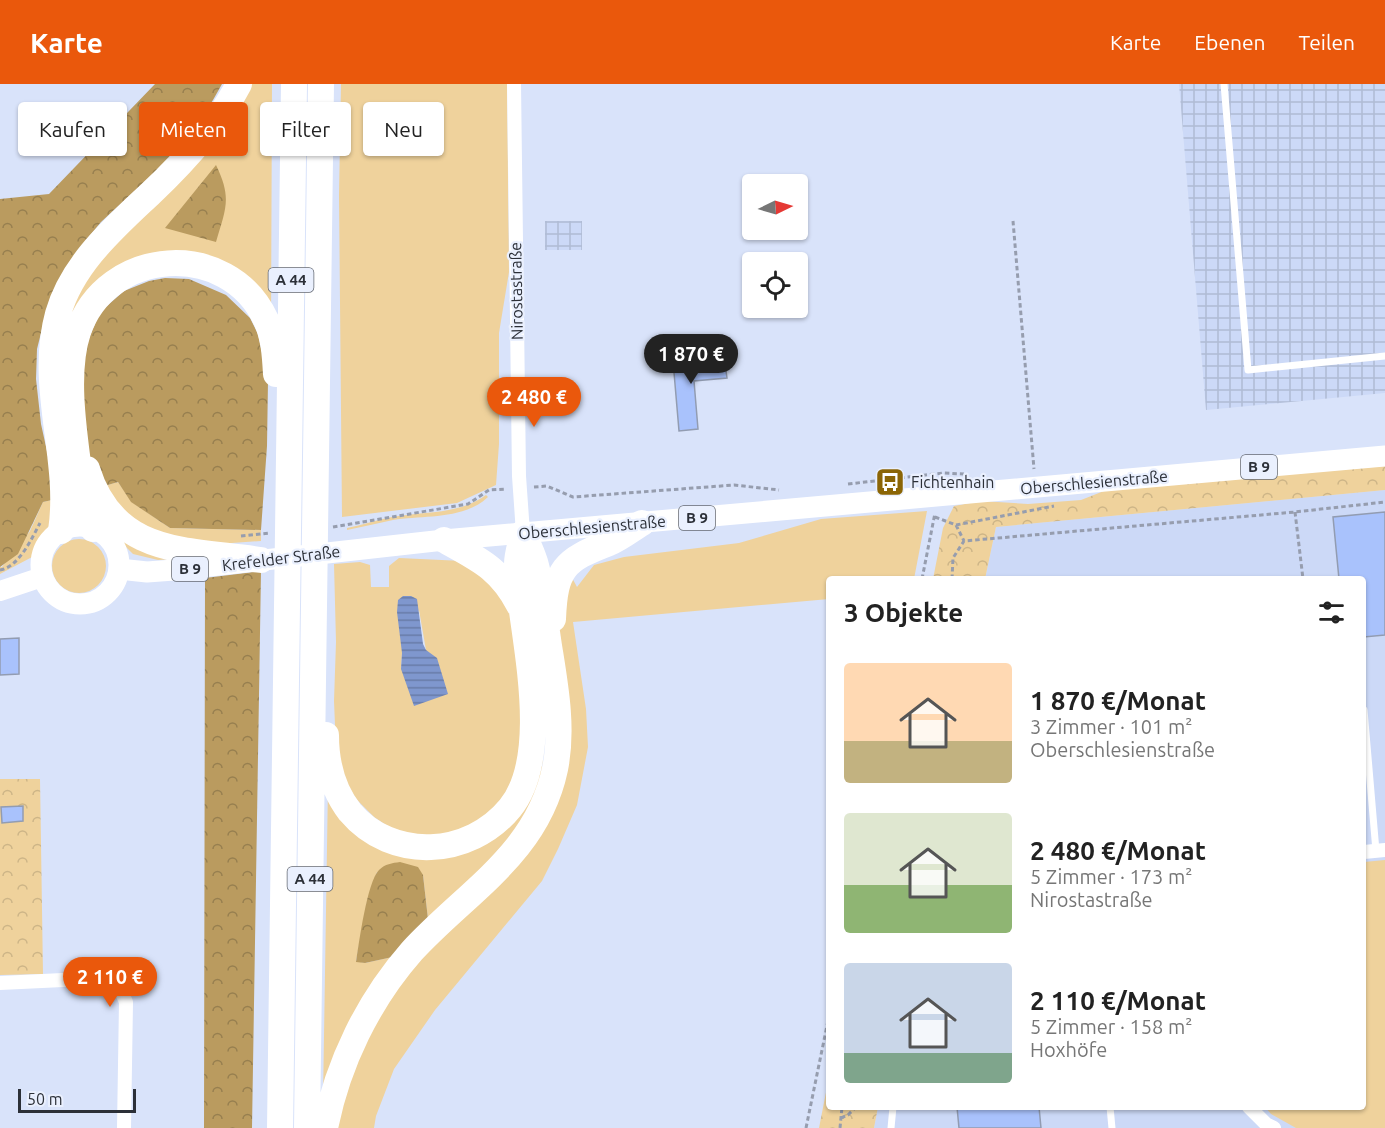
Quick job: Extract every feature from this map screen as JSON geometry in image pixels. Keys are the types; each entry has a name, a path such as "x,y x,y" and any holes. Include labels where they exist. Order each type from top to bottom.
{"highway":[{"path":"61,531 63,505 51,377 52,348 62,304 90,255 112,230 196,147 239,84"},
{"name":"A 44","path":"280,1128 284,784 280,628 281,476 294,84"},
{"name":"A 44","path":"307,1128 321,630 315,548 321,84"},
{"path":"93,529 83,504 72,386 74,348 85,314 98,296 116,280 147,267 172,263 204,267 228,279 248,295 262,314 274,350 281,476"},
{"path":"74,416 86,467 96,491 114,516 132,532 148,542 169,549 261,560"},
{"path":"552,664 553,603 555,589 563,571 585,551 611,542 642,523"},
{"path":"321,630 326,742 329,766 339,796 355,817 381,836 410,846 440,847 464,841 494,824 511,807 526,777 531,758 533,728 517,563 523,533"},
{"path":"325,1128 334,1090 346,1059 378,996 420,943 513,854 540,810 551,783 558,746 552,664 535,562 523,533"},
{"path":"444,540 494,570 510,589 522,611"}],"main road":[{"name":"Oberschlesienstraße","path":"444,540 1385,456"},
{"path":"83,526 93,529 104,534 115,548 117,578 102,598 92,603 80,605 67,603 48,588 42,577 42,555 47,544 61,531 83,526"},
{"name":"Krefelder Straße","path":"118,569 158,571 444,540"},
{"path":"0,591 42,577"}],"street":[{"name":"Nirostastraße","path":"514,84 519,488 523,533"},
{"path":"0,983 105,978 117,982 126,1002 124,1128"},
{"path":"1252,1110 1266,1124 1274,1128"}],"lane":[{"path":"1224,84 1248,370 1385,356"},
{"path":"1366,736 1375,851"},
{"path":"891,1128 893,1110"},
{"path":"1110,1110 1112,1128"}],"path":[{"path":"1012,220 1034,469"},
{"path":"331,528 468,504 489,490 547,486 573,497 734,486 784,491"},
{"path":"964,541 1385,502"},
{"path":"0,570 5,569 24,552 47,509 63,505"},
{"path":"923,576 935,517 956,525 1023,513 1036,508"},
{"path":"1295,512 1303,576"},
{"path":"956,525 964,541"},
{"path":"236,536 272,533"},
{"path":"952,576 953,558 964,541"},
{"path":"806,1128 826,1030"},
{"path":"840,1128 842,1110"},
{"path":"841,1118 853,1110"}],"shaded area":[{"path":"1179,84 1385,84 1385,393 1206,410"},
{"path":"545,221 582,221 582,250 545,250"},
{"path":"1385,490 1385,1128 874,1128 877,1110 1366,1110 1366,576 986,576 996,527"}],"green space":[{"path":"155,84 222,84 212,102 139,102 139,156 171,156 101,222 87,239 45,317 37,349 36,379 41,424 50,465 52,500 43,502 18,554 0,567 0,199 49,194 86,156 127,156 127,113"},
{"path":"249,84 272,84 272,102 260,102 260,156 272,156 271,328 201,262 84,299 71,317 59,352 66,298 187,156 248,156 248,102 234,102"},
{"path":"341,84 507,84 509,272 499,333 499,444 496,485 457,503 342,517 340,156 351,156 351,102 341,102"},
{"path":"216,165 224,186 226,203 216,242 165,228"},
{"path":"165,278 189,279 226,295 250,318 258,334 268,381 267,446 261,530 170,528 131,502 118,482 101,487 95,473 83,433 79,362 100,312 124,291 149,281"},
{"path":"1385,466 1385,490 996,527 986,576 934,576 943,528 954,506 981,501 1028,504 1081,500 1109,489"},
{"path":"118,482 132,502 170,528 261,530 261,541 204,545 138,528 101,487"},
{"path":"486,495 488,497 478,504 456,513 393,520 347,530 347,528 392,517 453,509"},
{"path":"52,500 50,531 34,556 0,574 0,567 30,531 43,502"},
{"path":"927,511 915,576 826,576 826,599 573,622 586,709 588,747 577,805 558,849 542,881 435,1010 394,1069 376,1116 374,1128 337,1128 350,1077 374,1023 399,983 437,941 500,883 569,705 557,612 570,574 577,587 594,565 624,557 739,543 821,519"},
{"path":"97,518 173,559 158,560 133,554"},
{"path":"74,539 84,539 94,543 102,551 106,566 102,581 94,589 84,593 74,593 64,589 56,581 52,571 52,561 56,551 64,543"},
{"path":"399,558 463,561 507,597 514,624 522,705 522,757 503,801 479,822 458,832 430,836 398,833 374,817 356,799 342,775 336,749 334,701 336,642 334,564 360,562 370,565 371,587 389,587 389,566","holes":["419,610 426,650 401,669 402,653"]},
{"path":"261,571 252,1128 204,1128 205,578"},
{"path":"544,709 545,738 541,776 533,802 521,824 429,928 423,875 377,872 367,902 356,961 365,963 397,956 323,1099 328,785 394,847 503,822"},
{"path":"0,779 40,779 43,974 0,975"},
{"path":"1385,860 1385,1128 1296,1128 1268,1110 1366,1110 1366,862"},
{"path":"400,862 418,867 423,875 429,928 397,956 365,963 356,962 364,913 375,877 384,866"},
{"path":"826,1092 826,1110 877,1110 874,1128 819,1128"}],"water":[{"path":"403,596 417,599 423,644 426,650 437,658 448,694 414,706 401,669 402,653 397,612 398,600"}],"building":[{"path":"691,347 693,366 725,364 727,378 694,381 698,429 679,431 672,349"},
{"path":"1385,512 1385,635 1366,637 1366,576 1339,576 1333,517"},
{"path":"19,638 19,674 0,675 0,639"},
{"path":"23,806 23,821 2,823 1,807"},
{"path":"957,1110 1039,1110 1041,1128 959,1128"}],"place":[{"name":"Fichtenhain","path":"890,482"}]}
